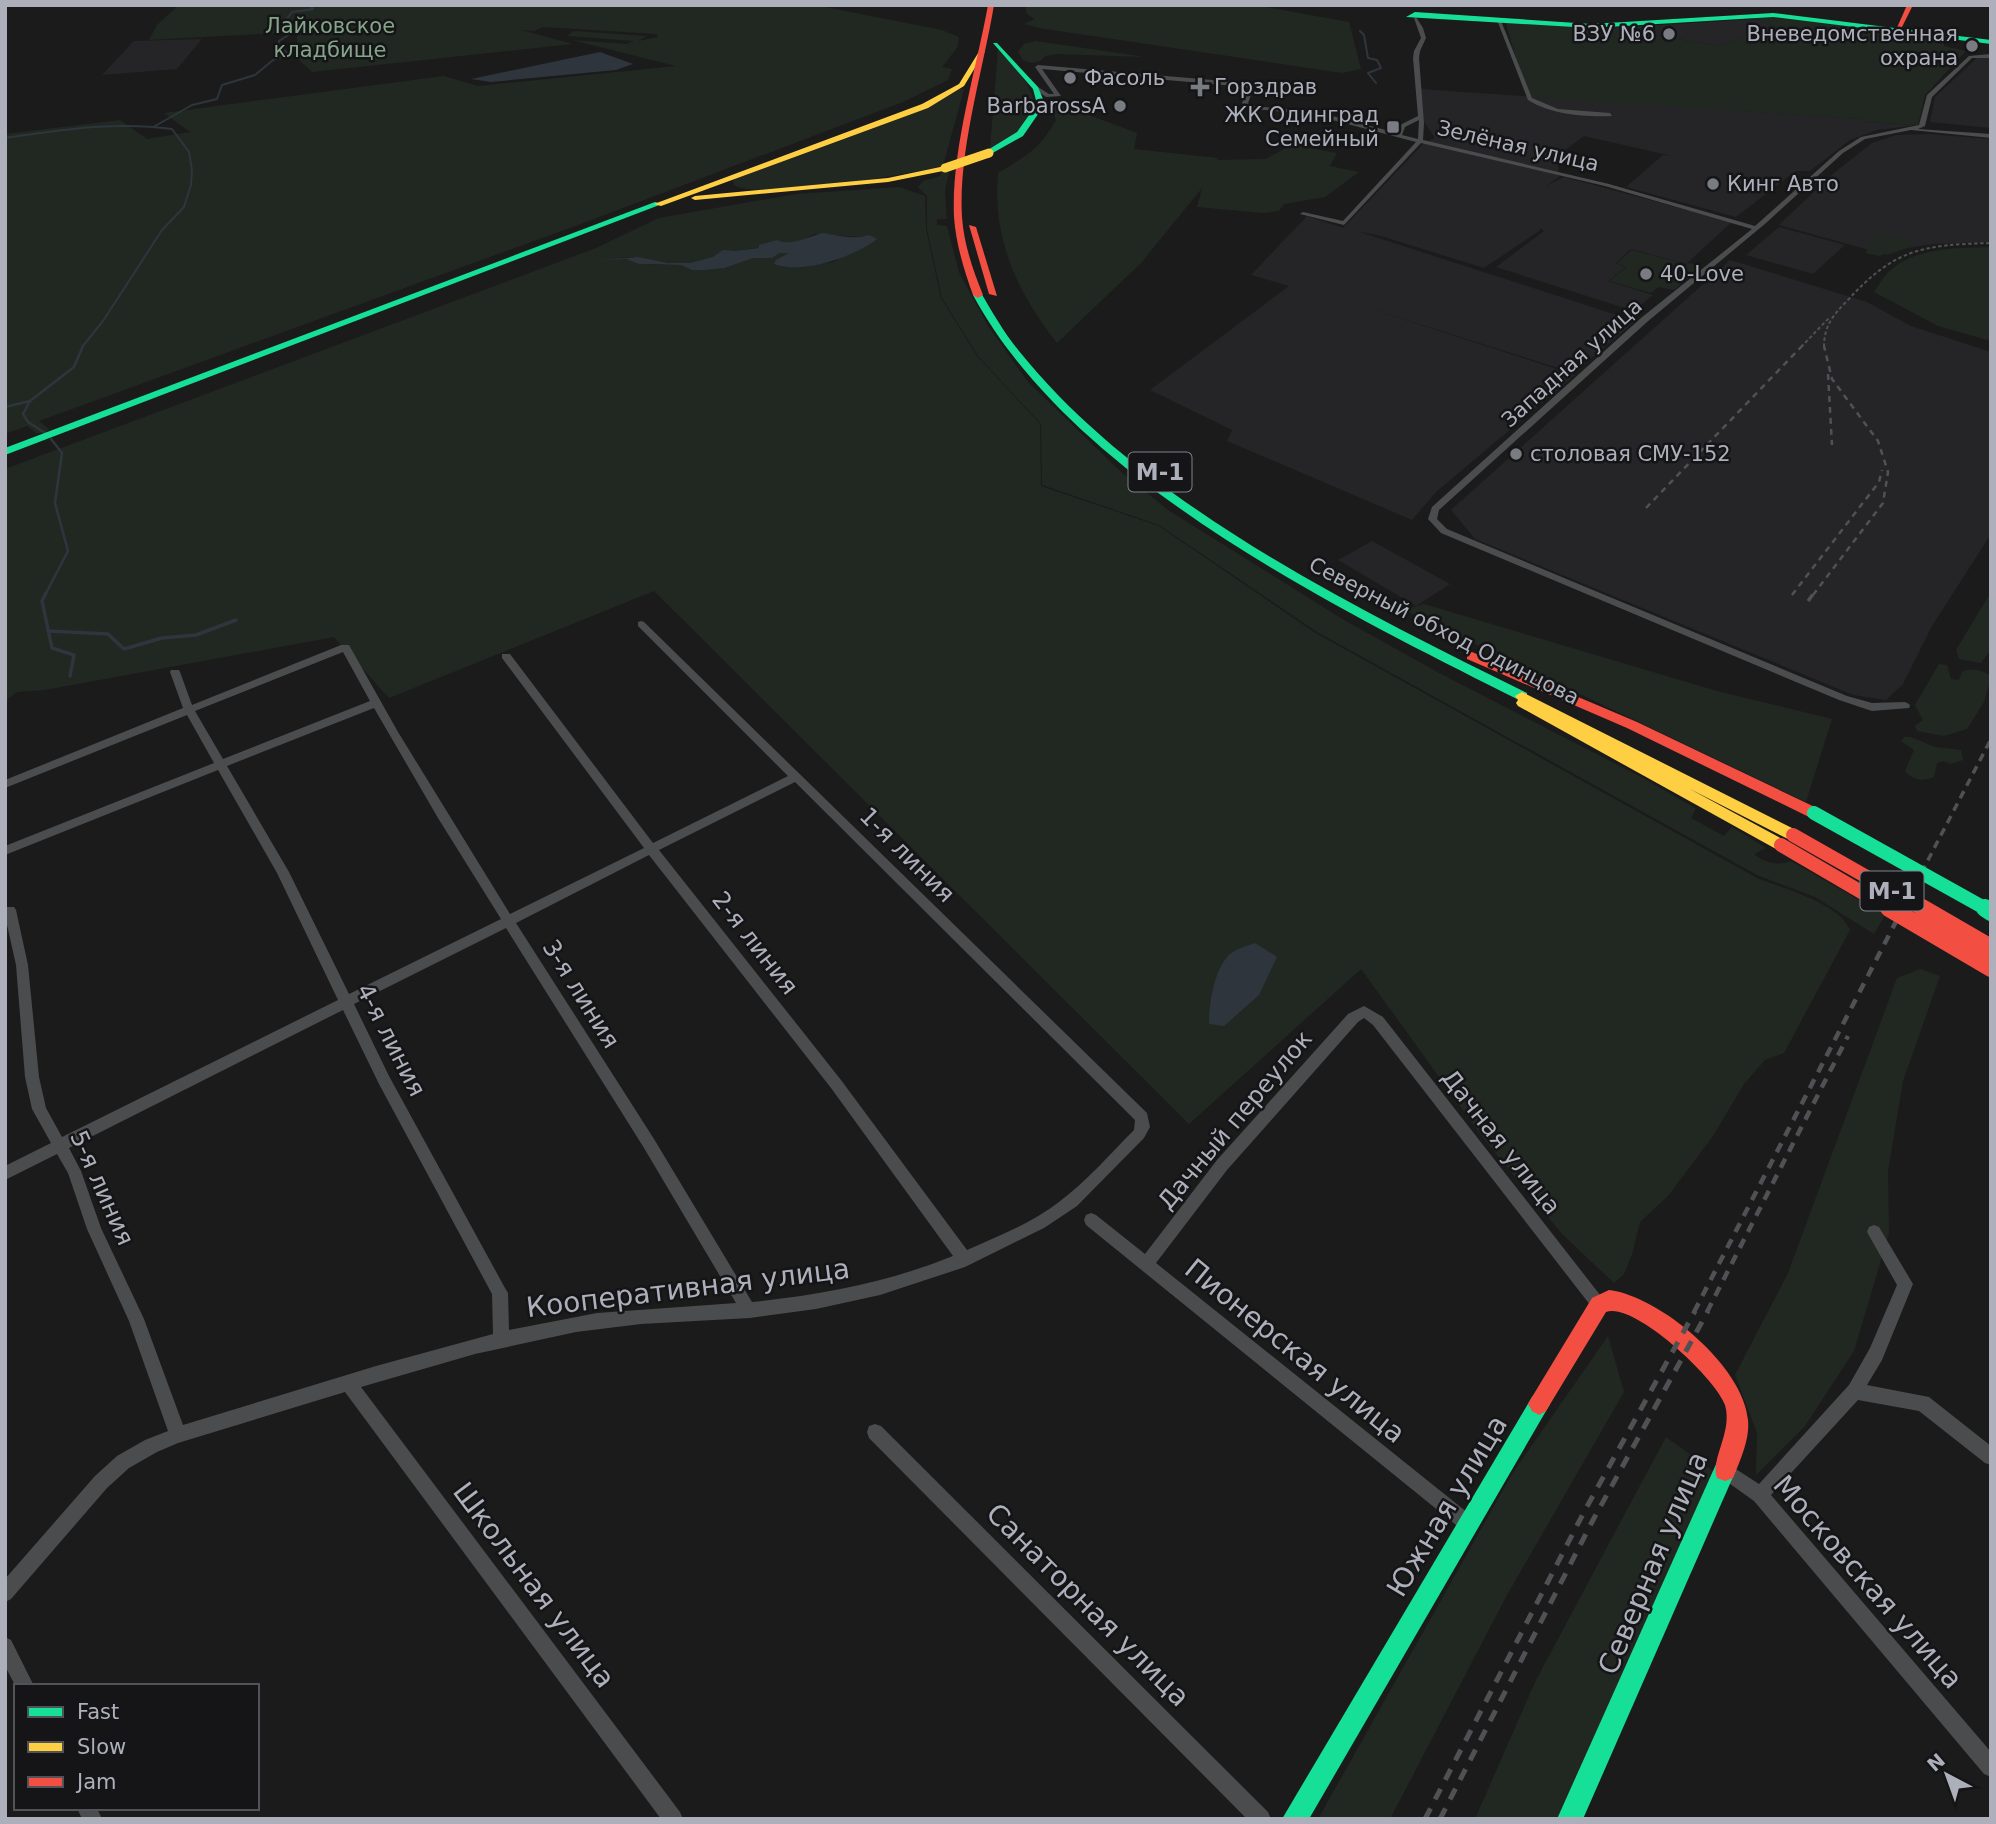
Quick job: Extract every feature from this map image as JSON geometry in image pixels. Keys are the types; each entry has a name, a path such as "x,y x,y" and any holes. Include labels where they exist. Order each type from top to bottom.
{"main road":[{"name":"Северный обход Одинцова","path":"991,5 969,197 972,231 997,302 1034,356 1085,409 1135,453 1217,513 1341,589 1466,662 1661,750 1798,829 1991,948"},
{"name":"Северный обход Одинцова","path":"988,48 1002,5"},
{"path":"1898,29 1910,5"},
{"path":"1416,14 1602,26 1751,10 1991,42"},
{"path":"988,48 1036,88 1041,104 1037,112"},
{"name":"М-1","path":"5,452 597,226 943,98 962,85 988,48"},
{"name":"М-1","path":"597,226 678,202 759,191 888,180 945,168 989,153 1023,132 1031,125 1037,112"},
{"path":"741,173 731,179 730,186 741,191 759,191"},
{"path":"1466,662 1798,829 1991,912"},
{"name":"Северный обход Одинцова","path":"1798,829 1991,931"},
{"path":"1798,829 1991,968"},
{"name":"Северная улица","path":"1570,1819 1725,1470 1738,1423 1734,1401 1712,1365 1626,1302 1609,1300 1599,1305"},
{"name":"Южная улица","path":"1295,1819 1466,1523 1599,1305"}],"street":[{"path":"1037,112 1044,100 1058,96 1038,67 1247,85 1251,86 1245,103 1250,107 1310,113 1420,141 1416,56 1426,40 1416,14"},
{"path":"1499,21 1526,95 1537,105 1581,114 1610,115"},
{"path":"1912,130 1922,126 1929,96 1962,65 1971,57 1991,56"},
{"path":"1036,88 1051,97"},
{"path":"1399,135 1402,126 1420,117"},
{"name":"Западная улица","path":"1905,706 1872,707 1825,691 1444,531 1432,519 1435,509 1644,320 1858,140 1883,132 1912,130 1991,136"},
{"name":"Зелёная улица","path":"1303,215 1344,223 1420,141 1607,185 1756,228"},
{"name":"1-я линия","path":"641,624 1142,1118"},
{"name":"3-я линия","path":"189,710 345,647 375,703 508,921 694,1213 748,1310"},
{"name":"2-я линия","path":"506,656 650,849 836,1084 965,1260"},
{"name":"4-я линия","path":"175,672 189,710 284,872 384,1080 500,1293 501,1339"},
{"path":"5,851 375,703"},
{"path":"5,785 189,710"},
{"path":"5,1173 797,776"},
{"name":"5-я линия","path":"10,910 22,965 32,1077 39,1109 74,1171 94,1229 136,1319 178,1435"},
{"name":"Дачный переулок","path":"1146,1264 1222,1165 1353,1018 1364,1011"},
{"name":"Дачная улица","path":"1364,1011 1378,1021 1599,1305"},
{"name":"Кооперативная улица","path":"5,1593 101,1482 123,1462 178,1435 501,1339 639,1315 748,1310 816,1302 885,1288 965,1260 1036,1225 1071,1202 1139,1134 1143,1127 1142,1118"},
{"name":"Пионерская улица","path":"1091,1220 1466,1523"},
{"path":"1760,1495 1855,1391 1876,1354 1905,1284 1874,1232"},
{"name":"Школьная улица","path":"349,1384 673,1819"},
{"path":"1855,1391 1923,1403 1991,1457"},
{"name":"Санаторная улица","path":"875,1432 1261,1819"},
{"name":"Московская улица","path":"1725,1470 1760,1495 1991,1767"},
{"path":"5,1646 24,1684"}],"shaded area":[{"path":"1757,19 1774,25 1721,46 1610,28"},
{"path":"202,39 177,69 102,75 134,41"},
{"path":"600,52 633,64 616,70 491,82 471,79"},
{"path":"1977,58 1991,58 1991,128 1930,122 1935,97"},
{"path":"1420,89 1918,125 1877,130 1850,140 1810,171 1796,171 1736,217 1626,187 1663,155 1672,156 1584,136 1557,156 1559,177 1546,186 1564,177 1732,222 1686,264 1631,249 1616,263 1626,267 1608,281 1653,295 1634,311 1496,267 1544,231 1541,228 1484,268 1357,231 1635,321 1574,373 1359,305 1575,375 1436,492 1412,520 1227,441 1232,430 1150,390 1289,286 1251,275 1307,216 1343,228 1423,144 1435,138 1423,120"},
{"path":"1929,134 1991,139 1991,242 1933,244 1887,255 1779,225 1834,173 1872,143 1896,135"},
{"path":"1779,227 1845,245 1813,274 1746,255"},
{"path":"823,233 852,237 869,235 877,239 842,258 813,266 786,267 774,264 789,253 780,253 772,258 753,258 725,268 705,270 692,270 681,265 639,264 626,259 601,260 638,257 669,263 690,263 713,257 723,250 759,248 759,245 777,240 794,242"},
{"path":"1730,260 1867,302 1911,326 1991,352 1991,534 1932,626 1903,684 1886,700 1853,695 1475,539 1451,510"},
{"path":"1372,541 1450,584 1416,606 1338,560"},
{"path":"1255,943 1277,957 1259,995 1224,1026 1209,1024 1213,988 1224,961 1234,951"}],"green space":[{"name":"Лайковское кладбище","path":"179,5 815,5 942,30 959,37 957,48 942,67 952,69 948,80 903,102 586,222 39,421 49,429 45,433 36,433 27,426 5,434 5,134 120,120 147,139 190,132 164,113 444,76 478,86 676,66 572,40 627,44 633,41 567,36 574,31 647,36 638,41 658,37 657,34 543,27 534,31 521,30 573,44 312,72 297,58 297,32 149,40 157,25"},
{"path":"1025,5 1255,5 1349,22 1361,69 1342,73 1039,28 1024,24 1035,19 1027,14"},
{"path":"1774,16 1927,34 1926,40 1966,51 1925,95 1918,125 1864,122 1861,119 1537,98 1526,95 1506,23 1604,27 1721,46 1773,25 1752,17"},
{"path":"1036,41 1142,57 1057,54 1045,56 1035,62 1023,60 1018,52 1024,44"},
{"path":"998,49 1031,91 1034,103 1032,114 1024,125 990,148"},
{"path":"964,89 943,166 801,188 748,189 734,185 733,181 738,176 929,106"},
{"path":"1062,105 1137,133 1134,149 1218,158 1217,160 1266,159 1291,145 1337,153 1330,166 1359,172 1325,197 1284,204 1279,211 1263,213 1197,207 1202,188 1141,263 1057,343 1030,304 1010,263 1003,242 997,197 998,173 1038,145 1056,120 1051,106"},
{"path":"950,169 945,190 947,219 937,219 937,225 947,226 959,272 988,326 1028,382 1120,471 1168,510 1344,620 1441,674 1647,780 1696,809 1691,818 1724,836 1732,827 1766,848 1754,854 1763,860 1772,863 1791,861 1885,915 1874,934 1815,897 1757,875 1317,632 1159,525 1042,485 1041,424 978,356 942,298 927,229 927,196 918,187 923,181 940,176 942,170"},
{"path":"899,187 925,196 926,229 941,298 977,356 1040,424 1041,486 1159,526 1314,632 1759,879 1810,898 1844,920 1850,930 1784,1053 1765,1060 1744,1084 1713,1136 1668,1196 1640,1222 1624,1274 1614,1283 1562,1234 1484,1139 1361,969 1189,1124 654,591 389,698 334,637 45,690 17,692 5,701 5,469 596,248 659,218 796,194","holes":["814,234 862,237 834,262 783,267 785,258 790,253 780,253 771,258 753,258 725,268 705,270 692,270 681,265 652,265 618,258 690,263 760,248 760,245 777,241 796,242"]},
{"path":"1879,232 1918,244 1879,256 1865,253"},
{"path":"1991,247 1991,341 1938,326 1874,292 1888,272 1913,257 1938,250"},
{"name":"40-Love","path":"1632,250 1685,264 1666,281 1688,263 1702,266 1674,290 1658,287 1651,293 1609,281 1627,267 1617,263"},
{"path":"1991,592 1991,649 1981,663 1959,659 1956,650"},
{"path":"1424,604 1717,691 1832,719 1806,802 1404,610"},
{"path":"1939,664 1947,665 1951,679 1959,680 1962,672 1969,670 1981,671 1991,677 1984,702 1967,729 1944,736 1917,731 1915,726 1923,720 1915,705"},
{"path":"1904,737 1911,737 1935,747 1961,750 1963,760 1951,764 1943,761 1937,763 1934,777 1922,780 1915,778 1905,771 1914,750 1901,741"},
{"path":"1920,969 1940,976 1903,1081 1888,1171 1889,1233 1854,1351 1805,1426 1756,1475 1757,1433 1735,1375 1788,1273 1897,978"},
{"path":"1608,1336 1624,1392 1507,1595 1390,1819 1318,1819 1512,1474"},
{"path":"1666,1437 1716,1473 1562,1819 1475,1819 1536,1680"}],"waterway":[{"path":"280,25 278,22 286,20 292,12 313,9 310,5"},
{"path":"155,126 192,105 217,99 222,85 255,75 273,60 289,54 278,46 279,41 290,34 280,27"},
{"path":"1360,31 1364,35 1368,58 1377,60 1381,68 1368,73 1376,83"},
{"path":"5,138 88,128 151,127 172,129 189,152 191,185 184,207 162,230 103,321 82,347"},
{"path":"30,401 74,367 83,346"},
{"path":"5,407 30,401"},
{"path":"30,401 23,414 28,422 45,433"},
{"path":"45,595 68,551 55,503 62,453 51,439"},
{"path":"45,595 42,601 48,631"},
{"path":"48,631 108,634 124,649 162,638 196,635 236,620"},
{"path":"48,631 52,648 74,655 70,676"}],"railway":[{"path":"1824,346 1830,321 1838,311 1864,283 1896,260 1928,248 1991,243"},
{"path":"1801,347 1829,318"},
{"path":"1646,508 1802,346"},
{"path":"1813,595 1883,503 1888,472 1878,441 1832,379 1824,346"},
{"path":"1828,374 1832,445"},
{"path":"1792,595 1879,482 1882,470"},
{"path":"1808,601 1814,593"},
{"path":"1902,910 1991,739"},
{"path":"1694,1312 1903,908"},
{"path":"1707,1312 1848,1036"},
{"path":"1425,1819 1584,1512 1695,1311"},
{"path":"1440,1819 1593,1520 1708,1311"}],"traffic: fast":[{"path":"1409,17 1415,14 1591,26 1773,15 1991,42"},
{"path":"989,153 1020,134 1041,104 1036,88 995,44"},
{"path":"5,452 658,204"},
{"path":"978,295 1001,334 1044,386 1093,433 1192,510 1298,578 1409,639 1522,696"},
{"path":"1814,813 1991,912"},
{"path":"1295,1819 1539,1404"},
{"path":"1570,1819 1725,1470"}],"traffic: slow":[{"path":"658,204 925,106 962,85 982,51"},
{"path":"945,168 989,153"},
{"path":"695,198 888,180 945,168"},
{"path":"1522,696 1793,835"},
{"path":"1523,703 1781,845"}],"traffic: jam":[{"path":"978,295 961,242 958,193 964,144 991,5"},
{"path":"1898,29 1910,5"},
{"path":"972,227 994,294"},
{"path":"1472,656 1632,725 1814,813"},
{"path":"1793,835 1991,948"},
{"path":"1781,845 1991,968"},
{"path":"1539,1404 1599,1305 1609,1300 1626,1302 1660,1323 1697,1352 1726,1385 1735,1403 1738,1428 1725,1470"}],"place":[{"name":"ВЗУ №6","path":"1669,34"},
{"name":"Вневедомственная охрана","path":"1972,46"},
{"name":"Фасоль","path":"1070,78"},
{"name":"Горздрав","path":"1200,87"},
{"name":"BarbarossA","path":"1120,106"},
{"name":"ЖК Одинград Семейный","path":"1393,127"},
{"name":"Кинг Авто","path":"1713,184"},
{"name":"40-Love","path":"1646,274"},
{"name":"столовая СМУ-152","path":"1516,454"}]}
